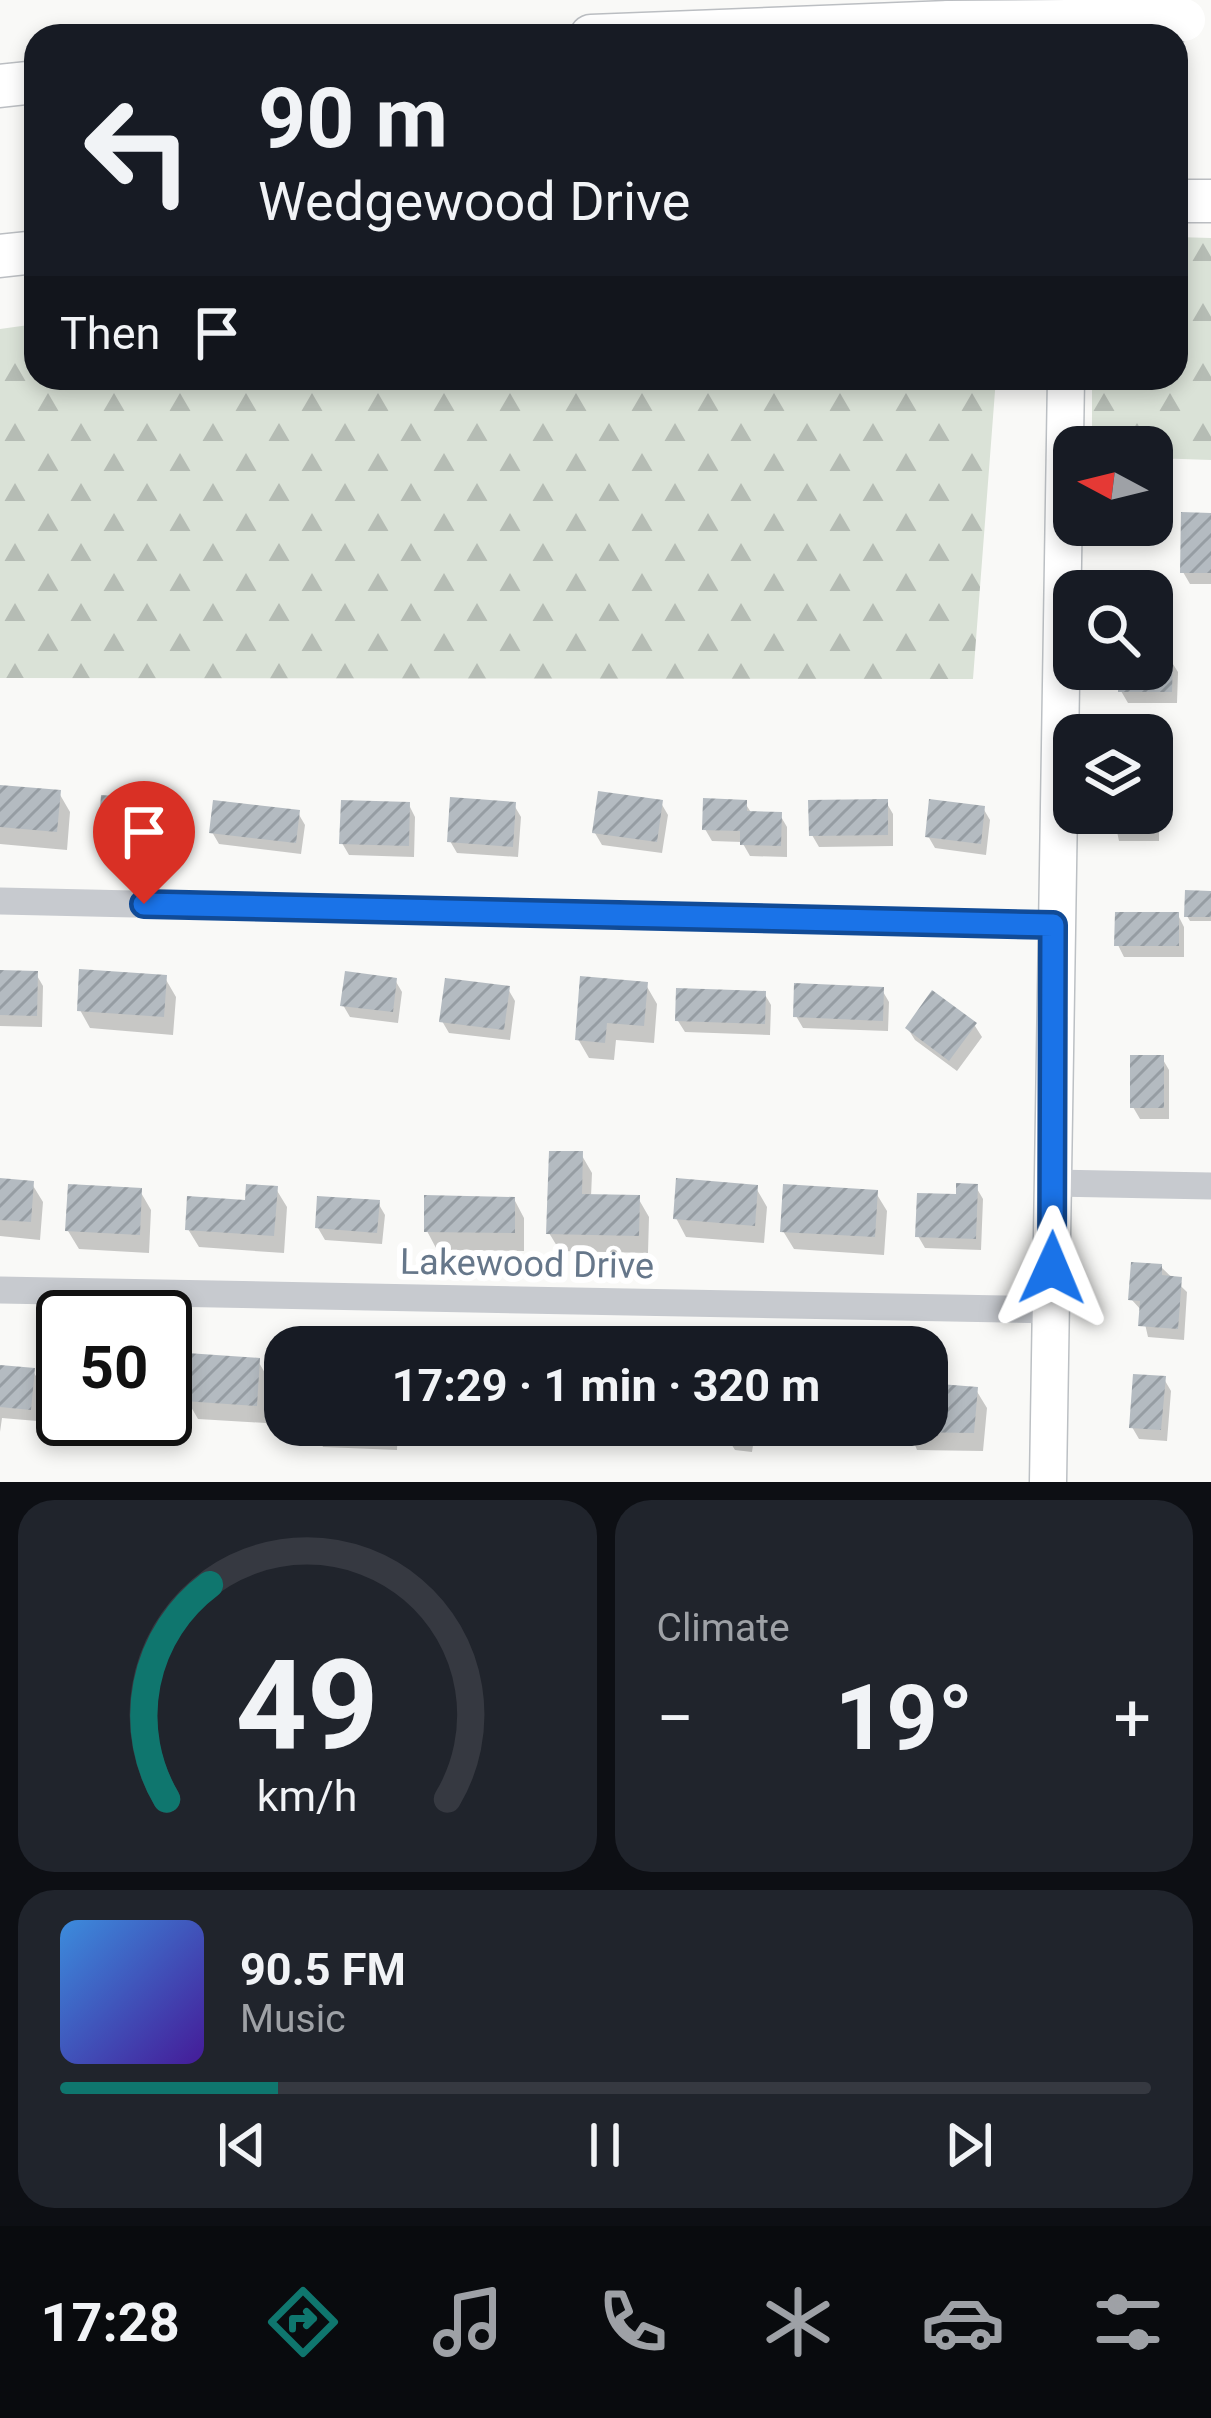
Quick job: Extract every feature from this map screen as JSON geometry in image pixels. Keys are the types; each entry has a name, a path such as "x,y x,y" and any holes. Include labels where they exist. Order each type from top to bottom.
{"highway":[{"path":"898,24 1198,21"}],"main road":[{"path":"1048,1482 1053,925 1066,390"}],"street":[{"path":"0,901 1053,925"},
{"path":"1053,1183 1211,1186"},
{"name":"Lakewood Drive","path":"0,1291 1052,1310"}],"green space":[{"path":"1188,237 1211,238 1211,460 1173,459 1173,426 1092,426 1092,390 1188,390"},
{"path":"24,326 24,390 995,390 973,679 0,678 0,329"}],"building":[{"path":"1181,512 1211,513 1211,573 1180,573"},
{"path":"1118,690 1172,690 1172,692"},
{"path":"0,785 61,790 57,832 0,827"},
{"path":"598,791 663,800 657,842 592,833"},
{"path":"101,795 183,801 180,843 132,840 133,826 99,823"},
{"path":"450,797 516,802 513,847 447,842"},
{"path":"703,798 747,800 747,811 782,812 781,846 740,845 740,831 702,830"},
{"path":"888,799 888,835 809,836 808,800"},
{"path":"929,799 985,806 981,844 925,837"},
{"path":"213,800 300,810 296,843 209,833"},
{"path":"341,800 410,802 409,846 339,844"},
{"path":"1185,890 1211,891 1211,917 1184,917"},
{"path":"1115,912 1179,912 1179,946 1114,946"},
{"path":"79,969 167,975 164,1017 77,1011"},
{"path":"0,970 38,971 37,1016 0,1015"},
{"path":"345,971 397,978 393,1012 340,1006"},
{"path":"580,976 648,982 644,1026 607,1023 605,1043 575,1040"},
{"path":"445,978 510,986 504,1030 439,1022"},
{"path":"794,983 884,987 883,1021 793,1017"},
{"path":"676,988 766,991 765,1024 675,1021"},
{"path":"932,990 977,1023 949,1061 905,1028"},
{"path":"1130,1055 1164,1055 1164,1108 1130,1108"},
{"path":"549,1151 583,1151 582,1194 640,1195 639,1236 546,1234"},
{"path":"0,1178 34,1181 31,1222 0,1220"},
{"path":"676,1178 758,1185 755,1226 673,1219"},
{"path":"956,1183 978,1184 976,1239 915,1237 917,1193 956,1194"},
{"path":"68,1184 142,1188 140,1235 65,1231"},
{"path":"246,1184 278,1186 274,1236 185,1230 187,1196 245,1200"},
{"path":"783,1184 878,1190 875,1237 780,1232"},
{"path":"424,1195 515,1197 515,1233 424,1232"},
{"path":"317,1196 380,1200 377,1233 315,1228"},
{"path":"1131,1262 1162,1264 1162,1275 1182,1277 1178,1329 1138,1326 1140,1301 1128,1300"},
{"path":"192,1353 260,1358 257,1406 192,1402"},
{"path":"0,1365 35,1368 31,1410 0,1407"},
{"path":"1133,1374 1166,1376 1161,1430 1129,1428"},
{"path":"948,1385 978,1387 974,1433 948,1433"}],"route":[{"path":"144,904 1053,925 1052,1268"}]}
